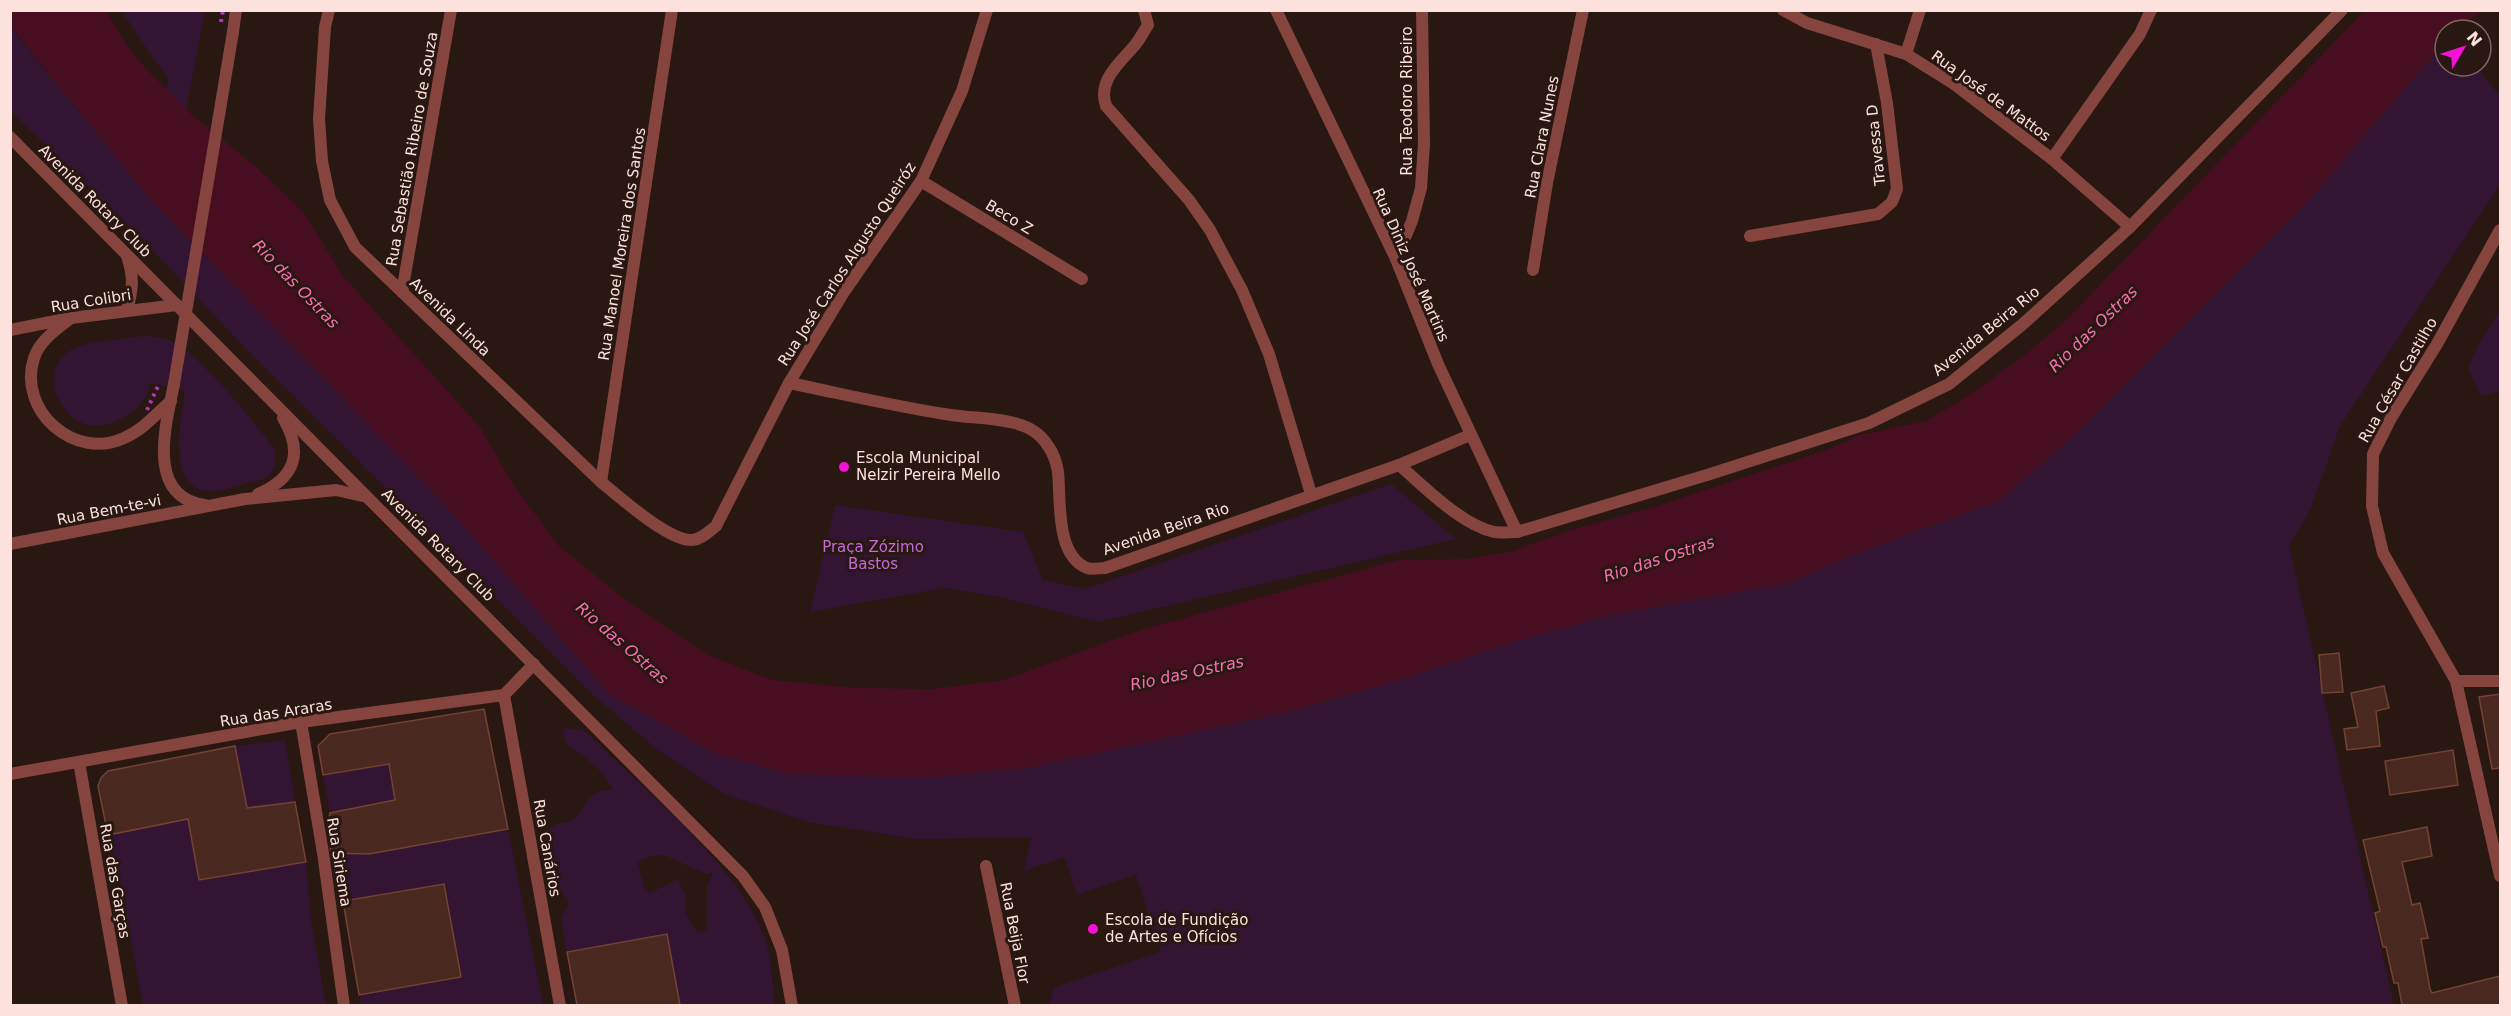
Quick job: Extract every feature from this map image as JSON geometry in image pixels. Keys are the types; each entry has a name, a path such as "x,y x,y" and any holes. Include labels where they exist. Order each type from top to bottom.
{"street":[{"path":"213,506 194,503 182,496 166,471 163,440 236,10"},
{"name":"Avenida Linda","path":"329,10 325,27 319,119 322,161 330,200 355,247 601,482 637,511 680,538 691,540 703,537 716,526"},
{"name":"Rua Sebastião Ribeiro de Souza","path":"402,292 451,10"},
{"name":"Rua Manoel Moreira dos Santos","path":"601,482 672,10"},
{"name":"Rua José Carlos Algusto Queiróz","path":"716,526 789,383 844,292 921,181 962,91 987,10"},
{"path":"1144,10 1148,25 1137,43 1106,81 1102,95 1106,106 1189,200 1210,230 1242,290 1269,354 1311,494"},
{"name":"Rua Diniz José Martins","path":"1276,10 1396,259 1438,364 1517,532"},
{"name":"Rua Teodoro Ribeiro","path":"1396,259 1412,221 1421,188 1424,144 1422,10"},
{"name":"Rua Clara Nunes","path":"1533,270 1547,183 1583,10"},
{"name":"Rua José de Mattos","path":"1783,10 1807,23 1906,54 1954,84 2052,159 2130,227"},
{"path":"1906,54 1920,10"},
{"path":"2052,159 2140,34 2151,10"},
{"name":"Avenida Beira Rio","path":"1399,465 1454,511 1477,526 1495,532 1517,532 1869,423 1949,384 2023,324 2130,227 2342,10"},
{"name":"Travessa D","path":"1750,236 1878,214 1892,202 1897,189 1895,155 1876,45"},
{"name":"Avenida Rotary Club","path":"10,137 743,876 765,907 782,950 792,1005"},
{"name":"Beco Z","path":"921,181 1082,279"},
{"name":"Rua César Castilho","path":"2500,230 2437,344 2391,418 2373,454 2372,506 2383,553 2456,681 2500,876"},
{"path":"126,252 133,273 134,289 127,310"},
{"name":"Rua Colibri","path":"10,330 72,318 177,305"},
{"path":"72,318 42,344 34,357 31,372 35,402 52,425 68,438 87,444 106,444 136,432 171,400"},
{"name":"Avenida Beira Rio","path":"789,383 951,415 994,420 1021,426 1037,433 1049,447 1058,470 1060,518 1065,542 1078,562 1089,569 1105,568 1399,465 1470,435"},
{"path":"245,499 280,482 293,461 292,435 283,417 267,396"},
{"path":"245,499 336,490 370,498"},
{"name":"Rua Bem-te-vi","path":"10,544 245,499"},
{"path":"504,695 534,664"},
{"path":"2456,681 2500,681"},
{"name":"Rua das Araras","path":"10,774 301,722 504,695"},
{"name":"Rua Canários","path":"504,695 560,1005"},
{"name":"Rua Siriema","path":"301,722 323,853 344,1005"},
{"name":"Rua das Garças","path":"79,762 122,1005"},
{"name":"Rua Beija Flor","path":"986,866 1015,1005"}],"green space":[{"path":"124,11 205,11 186,110 165,93 169,78 153,58"},
{"path":"10,27 151,200 442,501 609,694 714,753 789,774 923,778 1027,768 1287,712 1409,677 1517,641 1610,615 1789,583 1870,548 1999,501 2078,431 2308,201 2433,55 2433,78 2486,78 2500,96 2500,185 2340,426 2310,511 2289,546 2394,1005 1050,1005 1053,988 1161,952 1136,875 1077,895 1064,857 1024,871 1031,837 917,839 808,822 724,794 658,750 593,695 244,347 144,241 11,111"},
{"path":"2500,310 2500,391 2481,396 2468,368 2480,342"},
{"path":"144,336 164,338 186,350 228,392 275,451 274,467 267,476 236,487 208,491 195,487 186,478 179,450 185,391 150,383 147,394 139,406 127,415 106,425 88,425 73,418 62,405 56,390 55,375 60,360 78,347 96,342"},
{"name":"Praça Zózimo Bastos","path":"1391,484 1456,539 1097,622 1000,597 944,588 810,612 835,505 1023,532 1043,580 1085,589"},
{"path":"566,728 583,730 668,810 717,862 755,916 766,942 775,1005 680,1005 667,935 567,952 561,920 569,902 546,855 545,836 552,827 574,818 597,792 613,790 605,776 585,757 567,745 562,732","holes":["664,855 706,874 713,872 707,887 707,930 697,932 685,913 686,896 678,879 650,893 645,889 637,862 651,856"]},
{"path":"285,740 295,802 247,808 235,746"},
{"path":"389,764 395,800 330,813 323,775"},
{"path":"435,793 444,841 508,829 543,1005 361,1005 359,995 461,977 445,884 343,901 323,853 369,854 426,844"},
{"path":"188,819 200,880 306,862 311,922 326,1005 143,1005 122,892 108,835"}],"water":[{"name":"Rio das Ostras","path":"10,11 106,11 127,46 148,71 191,114 254,165 304,213 343,276 480,427 513,484 558,545 628,602 708,655 772,680 857,688 933,689 1004,680 1140,630 1399,560 1465,559 1510,552 1571,530 1657,506 1824,451 1860,435 1926,421 1966,397 2024,356 2067,319 2364,11 2481,11 2473,18 2433,18 2433,56 2308,201 2078,431 1999,501 1870,548 1789,583 1610,615 1517,641 1409,677 1287,712 1027,768 923,778 789,774 714,753 609,694 442,501 151,200 11,27"}],"building":[{"path":"2339,653 2343,692 2322,693 2319,655"},
{"path":"2384,686 2389,708 2376,711 2380,746 2347,750 2344,729 2358,727 2351,693"},
{"path":"2500,694 2500,768 2492,769 2479,697"},
{"path":"484,709 508,829 369,854 331,853 327,829 330,813 395,800 389,764 323,775 318,746 330,734"},
{"path":"235,746 247,808 295,802 306,862 199,880 188,819 108,835 98,786 101,778 108,771"},
{"path":"2453,750 2458,785 2390,795 2385,761"},
{"path":"2427,827 2432,856 2402,862 2412,905 2420,903 2428,938 2421,939 2430,989 2432,993 2500,976 2500,1005 2402,1005 2398,983 2394,983 2386,947 2383,947 2375,913 2380,911 2363,840"},
{"path":"444,884 461,977 359,995 343,901"},
{"path":"667,934 680,1005 577,1005 567,952"}],"place":[{"name":"Escola Municipal Nelzir Pereira Mello","path":"844,467"},
{"name":"Escola de Fundição de Artes e Ofícios","path":"1093,929"}]}
